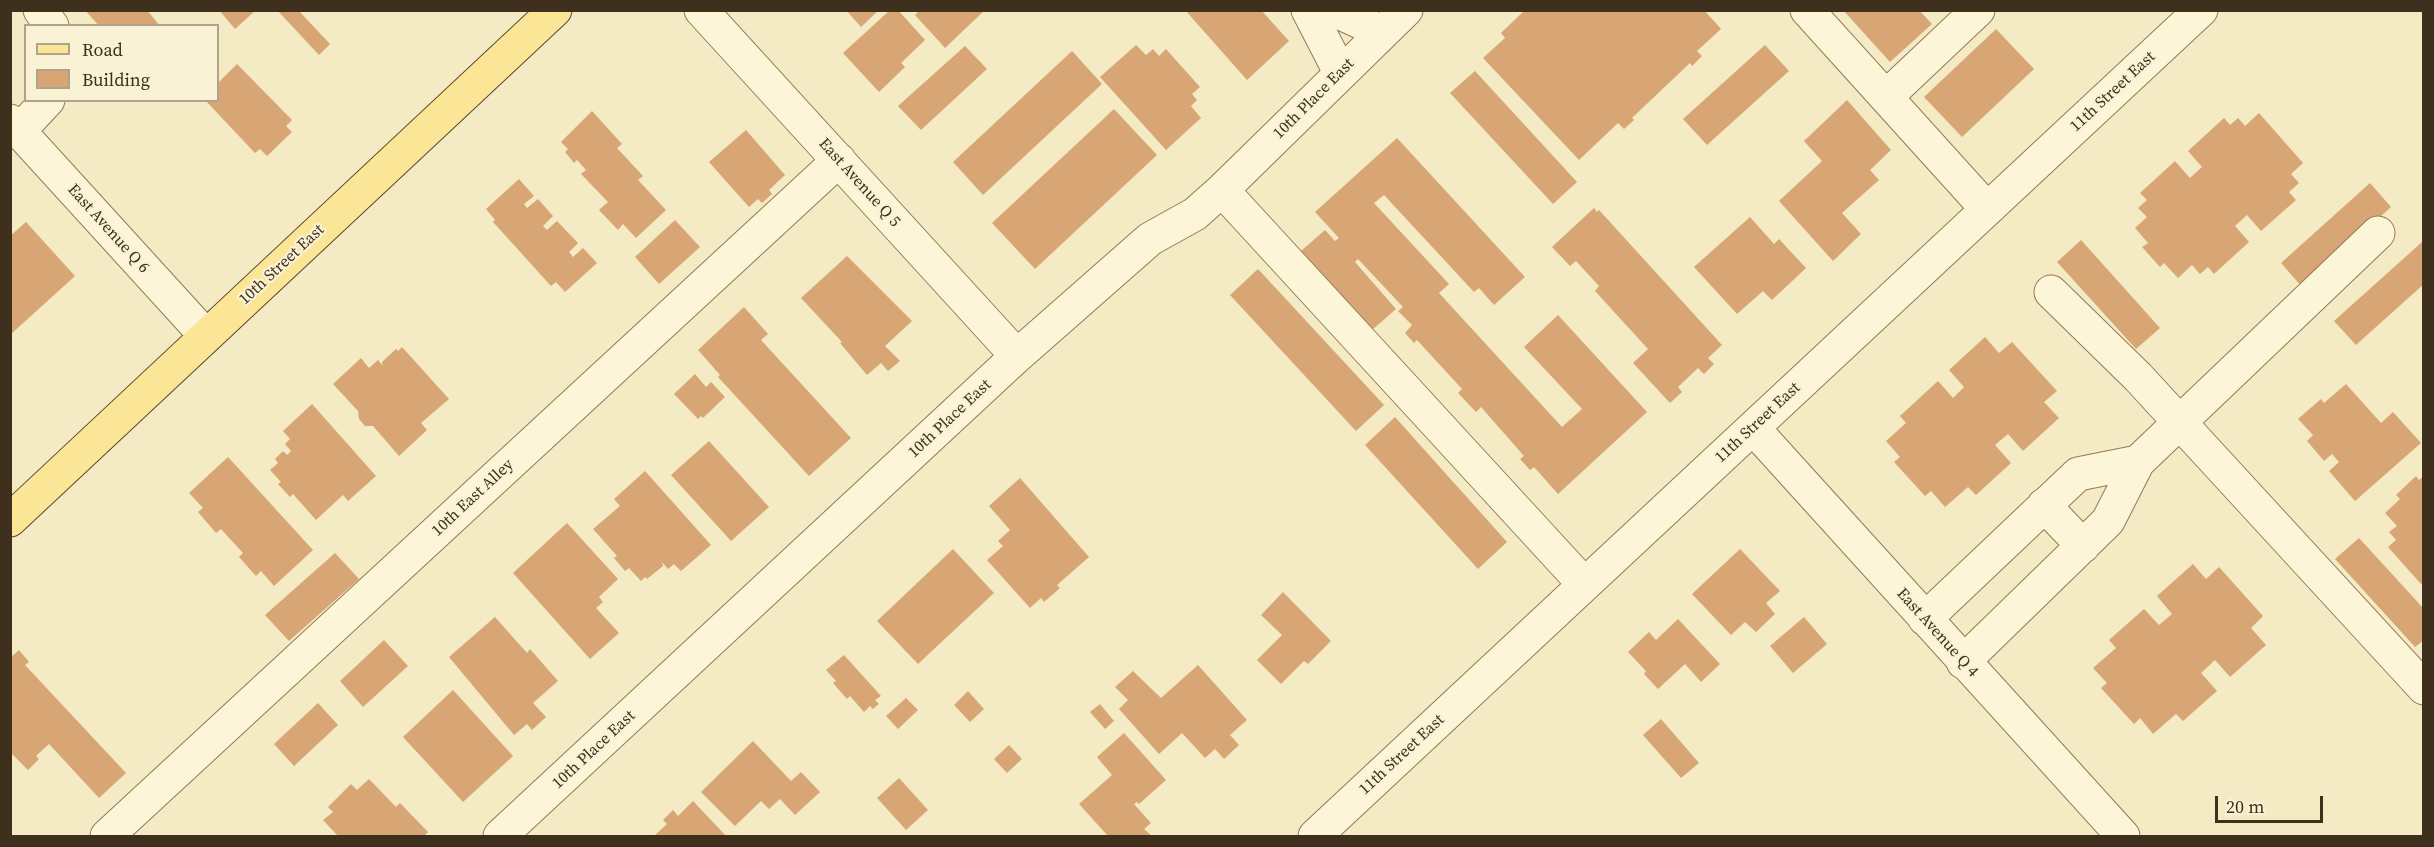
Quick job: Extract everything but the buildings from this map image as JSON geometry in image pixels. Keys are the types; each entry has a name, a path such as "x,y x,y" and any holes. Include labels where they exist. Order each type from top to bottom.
{"main road":[{"name":"10th Street East","path":"10,520 555,10"}],"street":[{"path":"40,10 50,24"},
{"name":"East Avenue Q 5","path":"701,10 1017,356"},
{"path":"1308,10 1340,72"},
{"path":"1334,10 1382,32"},
{"name":"10th Place East","path":"500,837 1017,356 1150,239 1195,214 1222,190 1340,72 1406,10"},
{"path":"1807,10 1987,209"},
{"path":"1886,97 1978,10"},
{"name":"11th Street East","path":"1315,837 2195,12"},
{"path":"15,126 45,102"},
{"name":"East Avenue Q 6","path":"15,126 206,336"},
{"name":"10th East Alley","path":"107,837 839,160"},
{"path":"1222,190 1584,584"},
{"path":"1963,662 2108,521 2138,462 2378,233"},
{"path":"2051,292 2138,377 2424,688"},
{"name":"East Avenue Q 4","path":"1753,428 2123,837"},
{"path":"1924,619 2078,474 2138,462"},
{"path":"2044,505 2083,546"}]}
